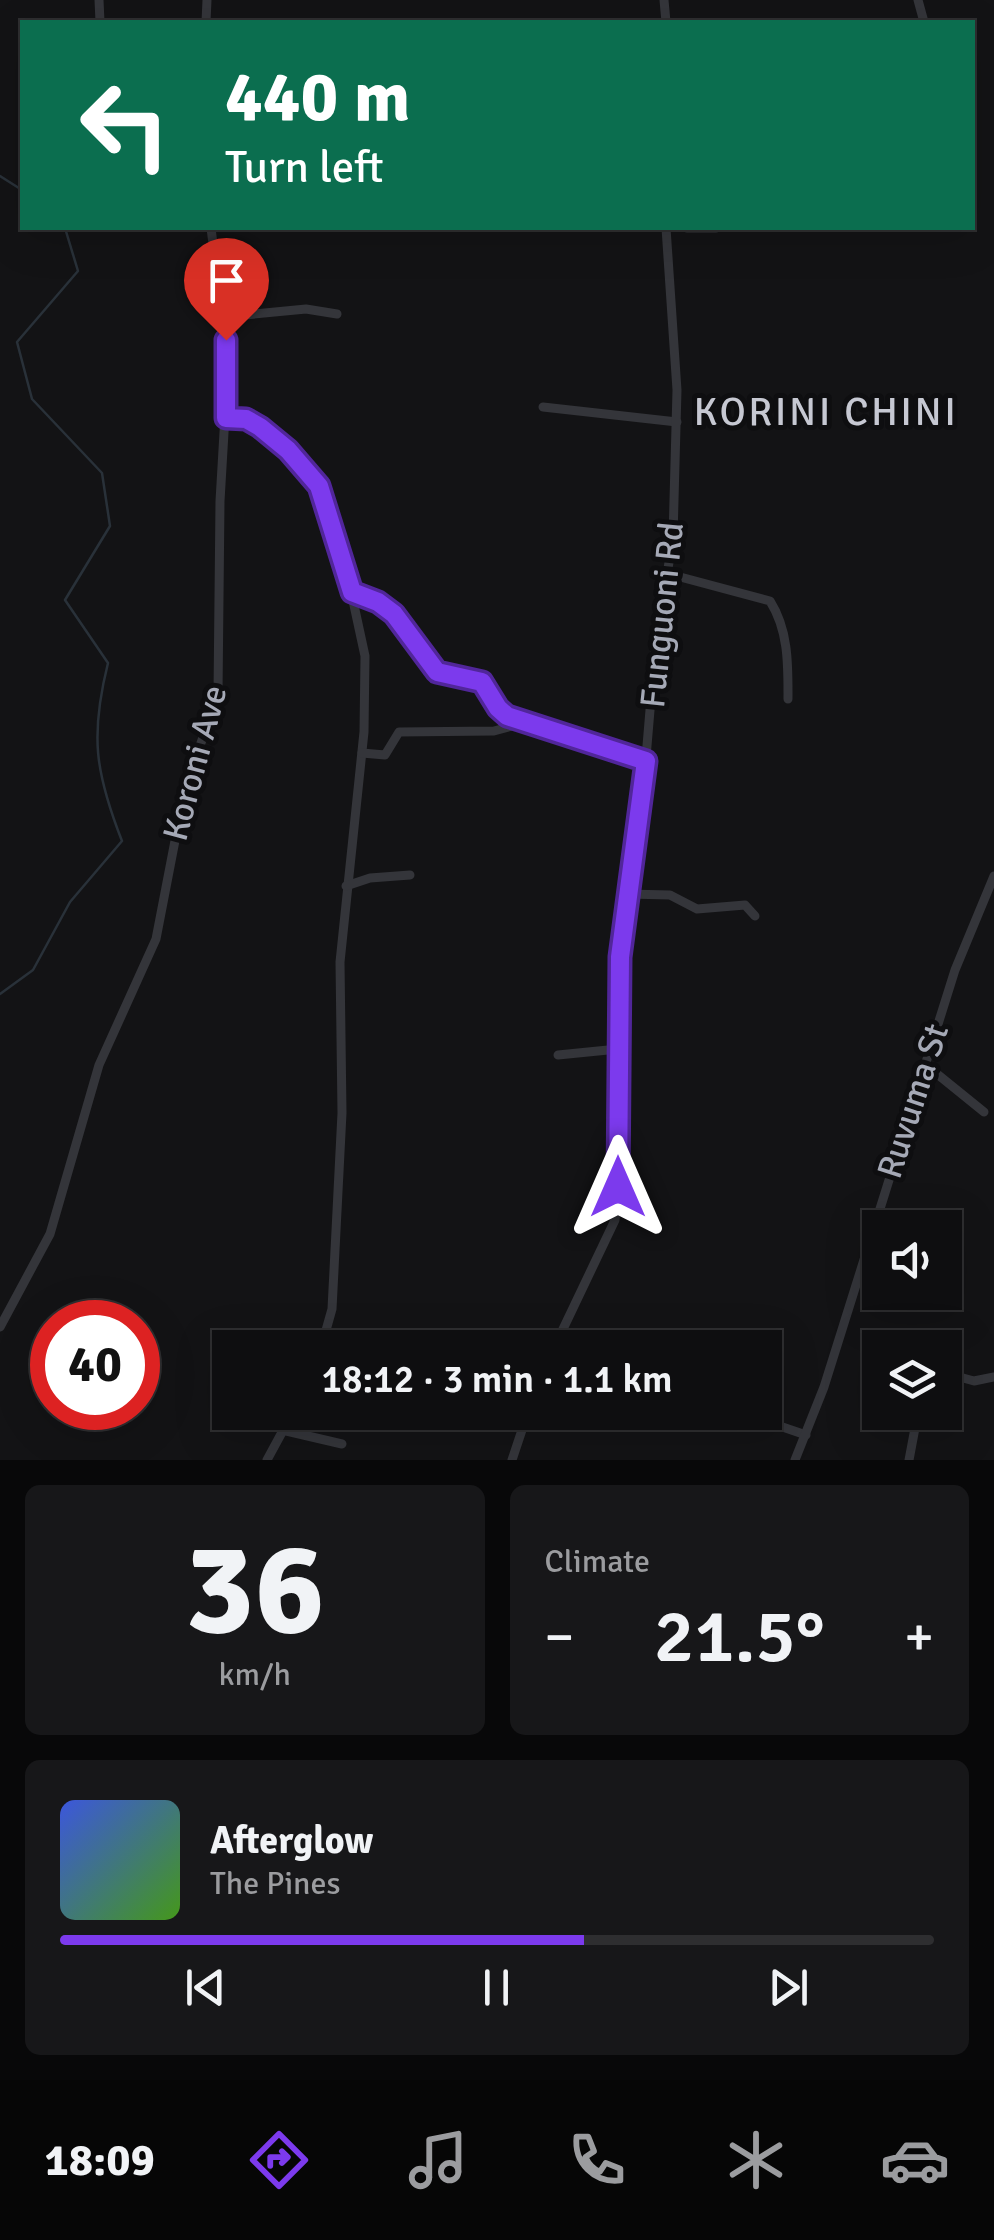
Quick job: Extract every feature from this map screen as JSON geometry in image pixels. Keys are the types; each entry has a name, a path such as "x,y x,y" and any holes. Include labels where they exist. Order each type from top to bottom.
{"street":[{"name":"Koroni Ave","path":"0,1327 50,1234 99,1065 156,939 185,789 215,710 228,364 211,230"},
{"name":"Funguoni Rd","path":"563,1330 615,1220 620,957 646,761 655,651 669,574 677,422 666,230"},
{"path":"224,316 283,309 337,314"},
{"path":"542,407 677,422"},
{"path":"226,418 246,419 260,427 288,450 319,486 352,592 365,666 362,753 340,962 338,1203 332,1315 327,1330"},
{"path":"669,574 770,601 782,628 788,658 788,699"},
{"path":"352,592 378,602 394,614 437,672 479,680 502,712 646,761"},
{"path":"362,753 382,757 399,732 494,730 526,722"},
{"path":"346,886 370,878 410,876"},
{"name":"Ruvuma St","path":"795,1460 824,1386 894,1153 955,970 994,876"},
{"path":"627,894 670,895 697,909 746,905 755,916"},
{"path":"558,1055 618,1049"},
{"path":"926,1065 984,1112"},
{"path":"962,1378 978,1381 994,1377"},
{"path":"782,1427 806,1435"},
{"path":"266,1460 282,1430 342,1444"},
{"path":"512,1460 522,1430"},
{"path":"910,1460 915,1430"}],"waterway":[{"path":"0,176 20,189"},
{"path":"0,994 33,970 70,902 122,841 106,794 98,753 99,711 108,663 65,600 110,526 102,473 32,399 17,342 78,271 66,230"}],"district":[{"name":"KORINI CHINI","path":"826,412"}],"route":[{"path":"226,340 226,418 246,419 260,427 288,450 319,486 352,592 378,602 394,614 421,647 431,668 482,682 507,716 646,761 620,957 618,1187"}]}
